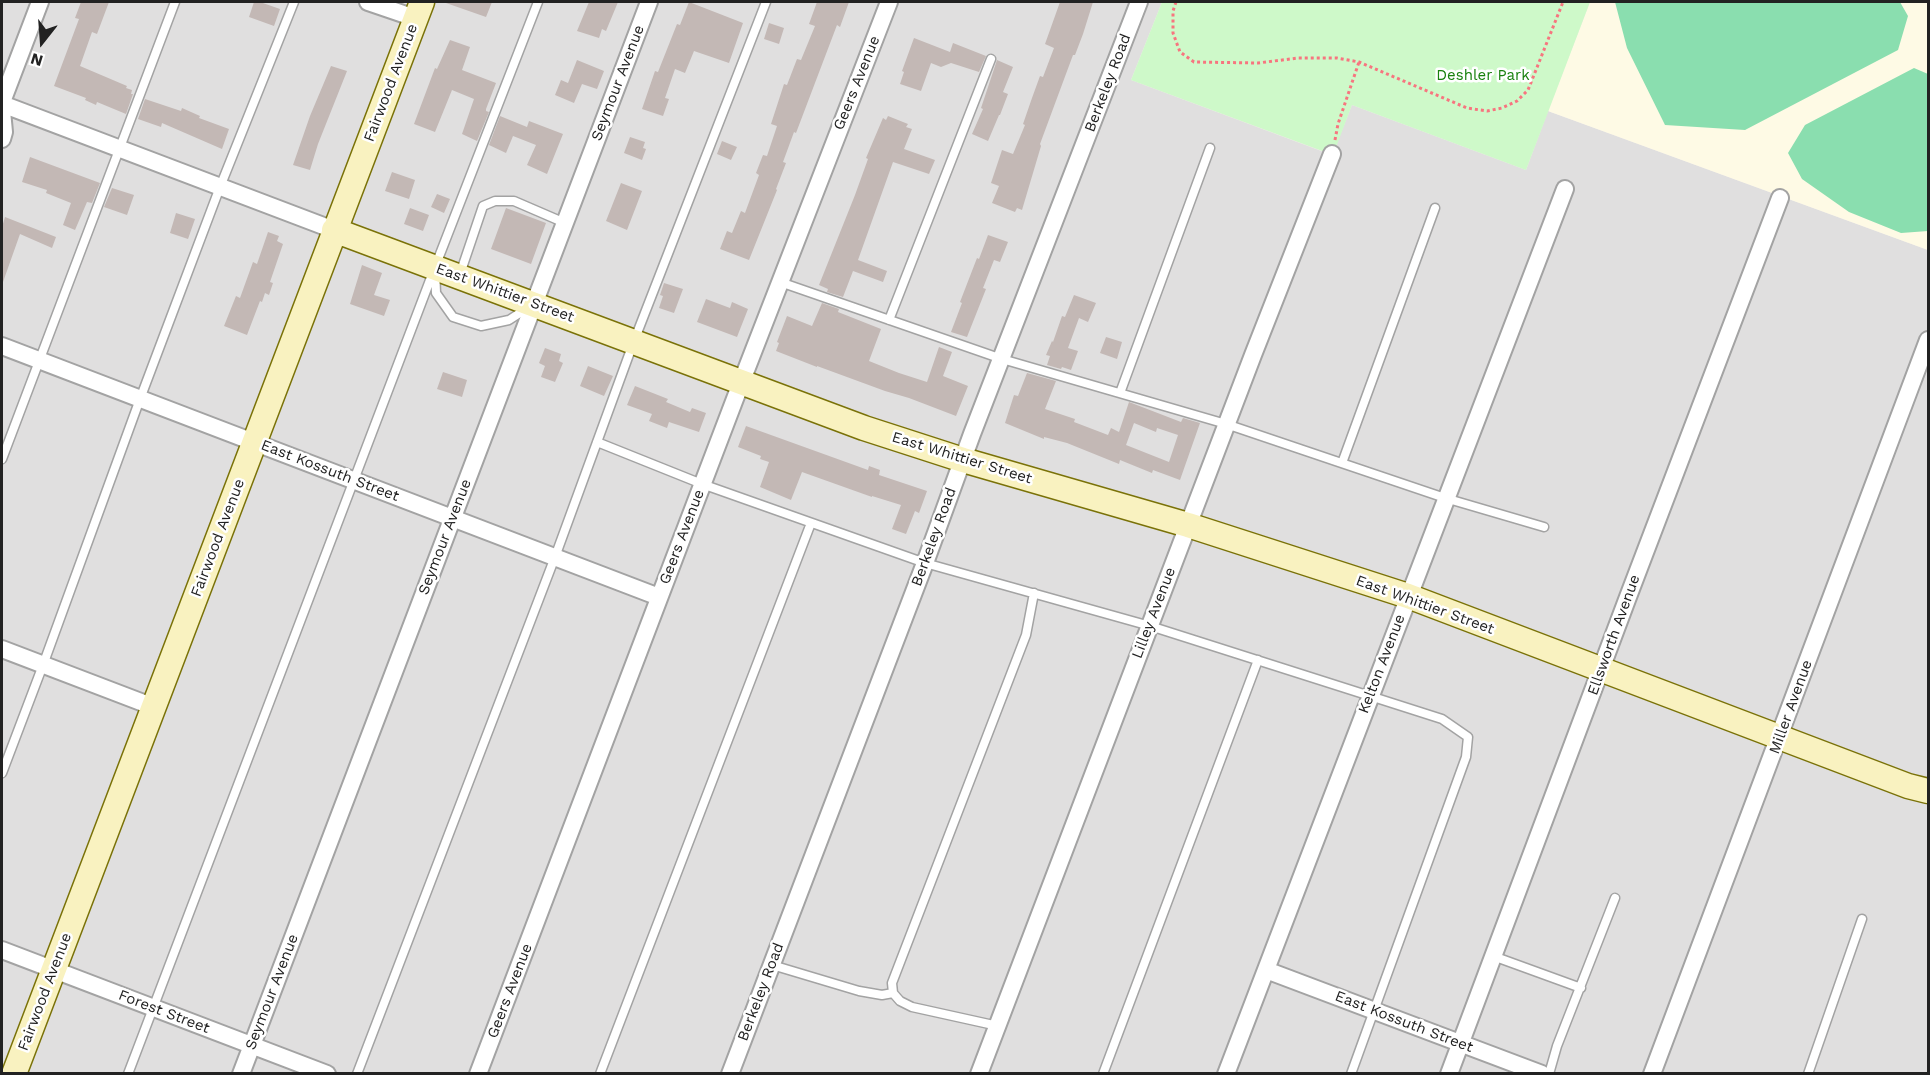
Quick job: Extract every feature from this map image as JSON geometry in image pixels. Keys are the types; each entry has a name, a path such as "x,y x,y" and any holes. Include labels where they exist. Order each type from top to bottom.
{"street":[{"path":"2,103 40,2"},
{"path":"368,2 419,10"},
{"name":"Seymour Avenue","path":"241,1074 649,2"},
{"name":"Geers Avenue","path":"478,1074 702,484 889,2"},
{"name":"Berkeley Road","path":"730,1074 1139,2"},
{"name":"Fairwood Avenue","path":"14,1074 419,10"},
{"name":"East Whittier Street","path":"2,103 334,231 864,428 963,460 1188,525 1408,596 1908,786 1929,791"},
{"path":"2,111 4,132 2,139"},
{"name":"Lilley Avenue","path":"979,1074 1226,424 1332,154"},
{"name":"Kelton Avenue","path":"1226,1074 1565,189"},
{"name":"Ellsworth Avenue","path":"1449,1074 1780,198"},
{"name":"Miller Avenue","path":"1652,1074 1929,340"},
{"name":"East Kossuth Street","path":"2,346 659,597"},
{"path":"2,649 154,707"},
{"name":"Forest Street","path":"2,950 327,1074"},
{"name":"East Kossuth Street","path":"1266,970 1542,1074"}],"lane":[{"path":"2,459 175,2"},
{"path":"2,773 220,187 294,2"},
{"path":"128,1074 538,2"},
{"path":"357,1074 555,557 634,341 766,2"},
{"path":"889,320 991,59"},
{"path":"1120,393 1210,148"},
{"path":"459,276 483,206 495,201 514,201 565,222"},
{"path":"1342,463 1435,208"},
{"path":"435,267 436,294 453,317 481,327 509,320 534,304"},
{"path":"780,282 1002,358 1226,424 1445,498 1544,527"},
{"path":"597,442 702,484 925,563 1150,626 1258,660 1442,720 1468,737 1466,757 1351,1074"},
{"path":"600,1074 811,523"},
{"path":"998,1026 912,1007 900,1001 893,993 892,983 1026,635 1034,593"},
{"path":"1103,1074 1258,660"},
{"path":"1549,1074 1557,1046 1615,898"},
{"path":"1808,1074 1862,919"},
{"path":"1493,956 1581,987"},
{"path":"772,965 859,990 882,994 893,993"}],"path":[{"path":"1176,2 1173,11 1173,33 1180,52 1194,62 1258,63 1298,58 1337,58 1359,62 1467,108 1487,111 1502,108 1517,101 1528,90 1563,2"},
{"path":"1332,154 1338,124 1359,62"}],"shaded area":[{"path":"2,2 394,2 416,10 420,2 1162,2 1131,80 1332,155 1352,105 1526,170 1548,111 1928,250 1928,1073 2,1074"},
{"path":"1590,2 1928,2 1928,250 1548,111"}],"green space":[{"name":"Deshler Park","path":"1162,2 1590,2 1526,170 1352,105 1333,155 1131,80"},
{"path":"1615,2 1900,2 1908,16 1898,50 1745,130 1665,125 1627,48"},
{"path":"1914,68 1928,74 1928,231 1901,233 1849,212 1802,179 1788,153 1805,125"}],"building":[{"path":"81,2 109,2 97,34 92,32 80,66 132,90 131,94 133,94 126,114 97,102 96,105 85,100 86,98 54,86 79,19 75,18"},
{"path":"254,2 280,9 274,26 249,17"},
{"path":"447,2 492,2 486,17"},
{"path":"589,2 618,2 606,31 602,29 599,38 577,31"},
{"path":"689,2 743,23 729,63 694,51 685,73 675,69 665,98 669,99 663,116 642,109 655,71 658,72 677,24 680,25"},
{"path":"817,2 849,2 840,27 837,25 796,133 794,132 783,162 786,163 777,190 749,260 720,249 727,231 732,233 741,211 745,213 759,175 756,173 763,155 767,156 777,126 771,124 784,84 787,85 797,59 801,60 815,26 809,24"},
{"path":"1060,2 1093,2 1083,34 1040,144 1022,210 1017,208 1015,212 992,203 999,186 991,183 1002,150 1013,154 1025,125 1023,124 1040,76 1043,77 1054,48 1045,44"},
{"path":"769,23 784,28 779,44 764,39"},
{"path":"914,38 950,52 953,43 986,56 979,72 951,63 941,67 931,63 921,91 900,84 904,72 902,71"},
{"path":"450,40 470,47 462,70 496,83 486,109 489,112 477,141 462,134 474,99 452,90 435,132 414,124 435,68 437,69"},
{"path":"577,60 604,71 597,89 582,84 574,103 555,95 561,80 568,83"},
{"path":"997,60 1013,67 1003,92 1008,94 988,141 972,134 983,109 981,108"},
{"path":"331,66 347,71 310,170 293,165"},
{"path":"145,99 181,111 182,108 200,116 199,118 229,129 222,149 162,123 161,127 138,119"},
{"path":"500,116 527,127 529,121 563,134 547,174 527,165 536,145 513,136 506,153 489,145"},
{"path":"888,116 908,124 906,127 912,129 904,149 935,160 929,174 893,162 858,260 887,271 883,282 853,271 843,297 827,292 828,289 819,285 855,195 868,159 866,158 883,118 886,120"},
{"path":"630,137 645,142 643,148 646,149 642,160 624,153"},
{"path":"722,141 737,147 731,160 717,154"},
{"path":"30,157 100,183 92,203 87,202 75,230 63,225 71,203 46,193 47,190 22,182"},
{"path":"392,172 415,180 409,199 385,191"},
{"path":"621,183 642,191 627,230 606,221"},
{"path":"112,188 134,195 127,215 104,207"},
{"path":"437,194 450,199 444,213 431,207"},
{"path":"410,208 429,215 423,231 404,224"},
{"path":"506,208 546,223 531,264 491,249"},
{"path":"176,213 195,219 188,239 170,233"},
{"path":"5,217 56,237 52,248 20,234 2,282 2,227"},
{"path":"268,232 279,236 277,241 283,244 270,282 273,283 269,295 265,293 262,302 260,301 247,335 224,326 236,296 240,298 253,262 257,264"},
{"path":"988,235 1008,242 1000,262 994,260 983,288 986,289 967,337 951,332 962,303 960,302"},
{"path":"362,265 382,273 374,295 390,300 384,316 350,304"},
{"path":"664,283 683,289 674,313 659,308"},
{"path":"1074,295 1096,303 1088,322 1079,318 1068,348 1078,351 1071,370 1062,367 1061,369 1047,365 1050,356 1046,355 1062,316 1065,317"},
{"path":"706,299 730,308 732,302 748,309 737,337 697,322"},
{"path":"822,303 881,329 869,361 899,373 927,382 939,347 952,352 943,376 968,386 956,416 776,351 787,316 812,326"},
{"path":"1106,337 1122,342 1117,359 1100,353"},
{"path":"545,348 561,354 559,361 563,363 555,382 541,377 545,366 539,363"},
{"path":"588,366 613,376 604,396 580,386"},
{"path":"443,372 467,380 462,397 437,389"},
{"path":"1027,373 1056,381 1045,409 1075,419 1074,422 1108,435 1111,428 1119,432 1129,402 1181,422 1183,418 1200,423 1180,480 1153,470 1152,473 1120,460 1119,464 1067,443 1044,437 1044,439 1005,423 1014,395 1018,396","holes":["1134,423 1156,432 1157,428 1178,435 1169,462 1126,445"]},
{"path":"635,386 668,399 666,402 690,412 692,408 706,413 699,432 669,422 667,428 649,421 652,414 627,405"},
{"path":"746,426 868,470 869,466 880,470 879,475 927,491 919,513 915,511 906,534 892,529 901,505 802,472 791,500 760,487 769,462 760,459 761,456 738,447"}]}
